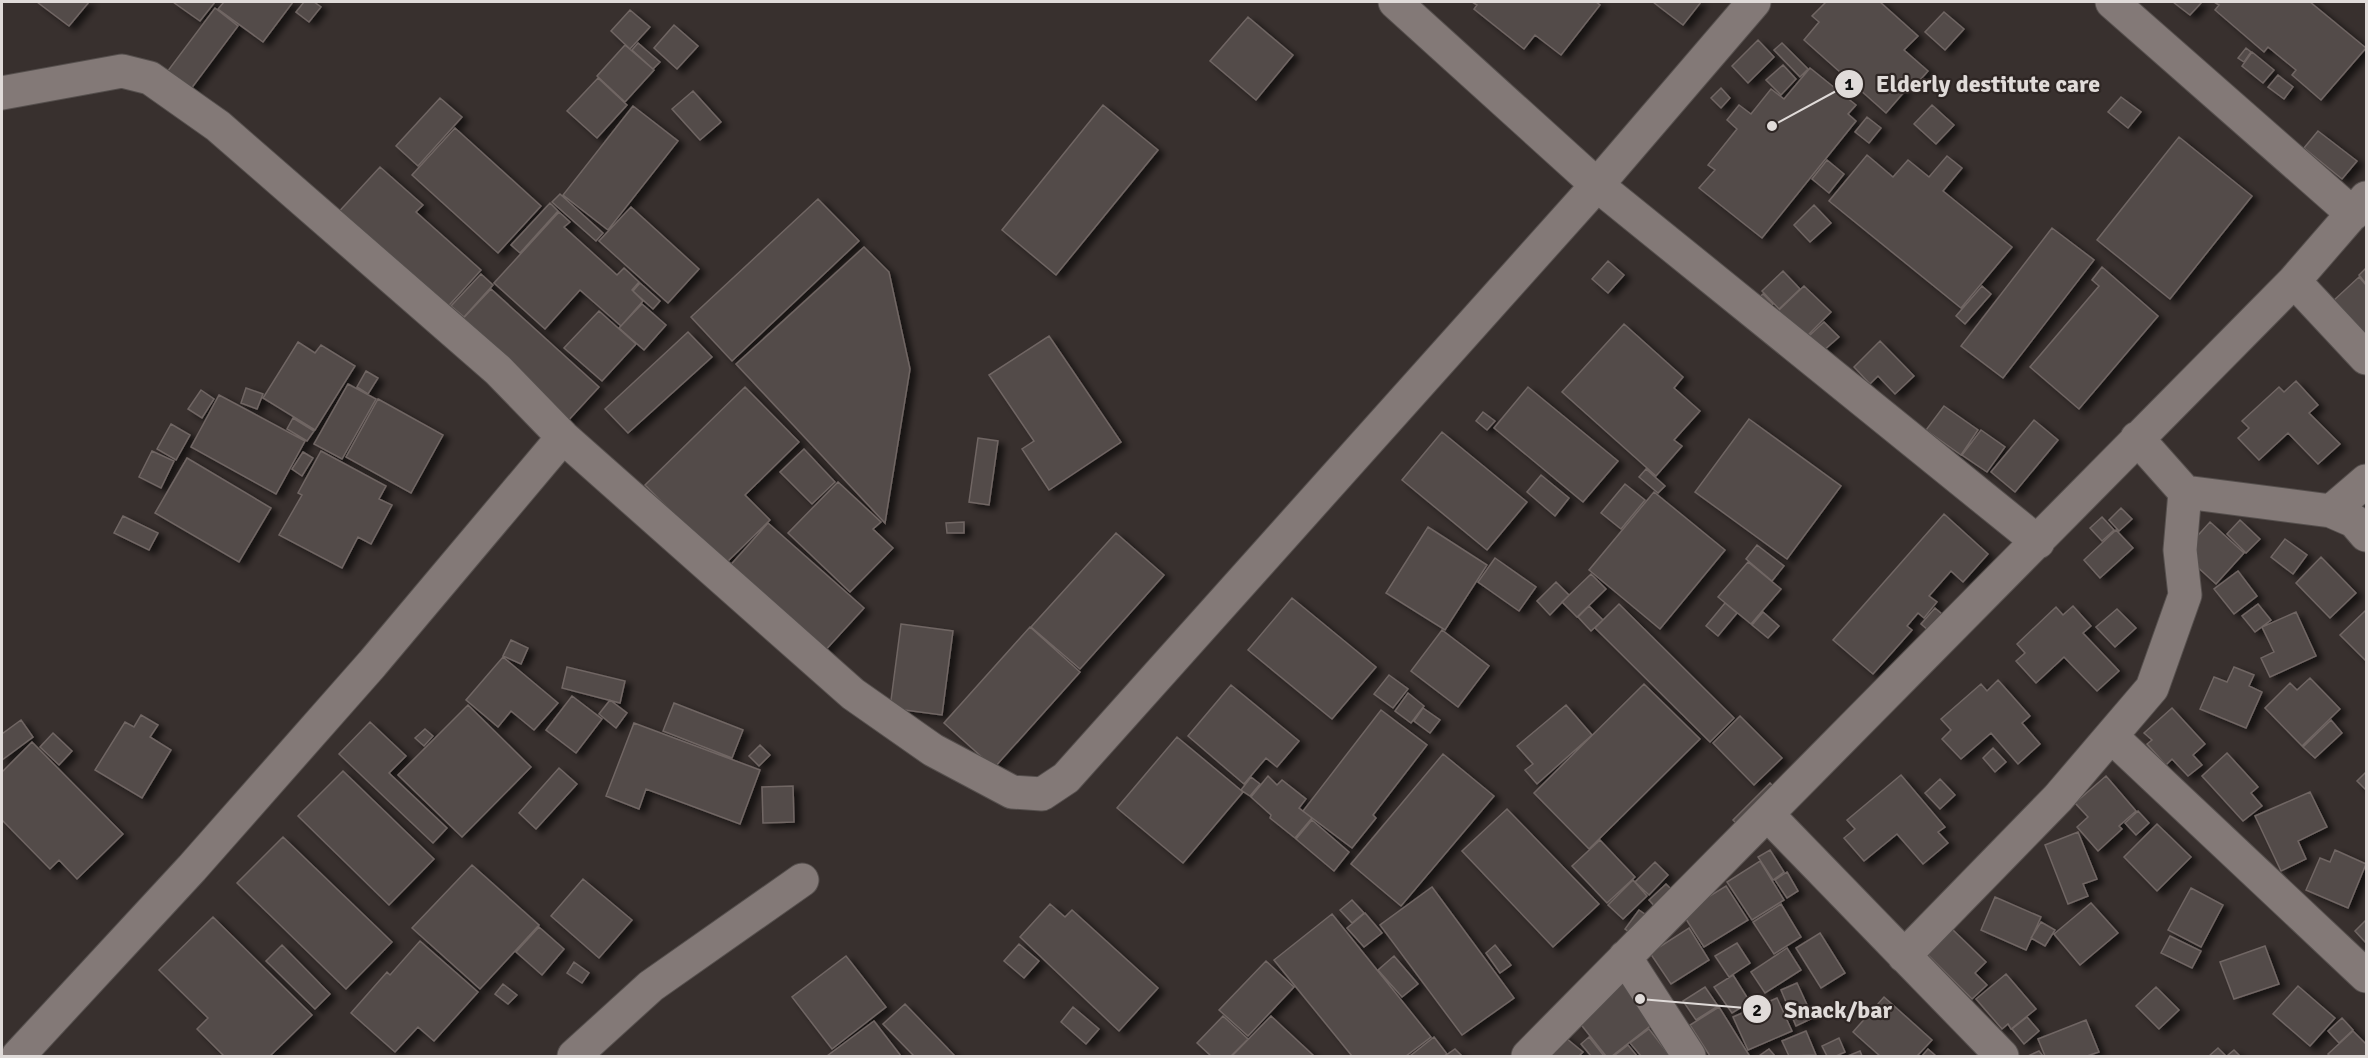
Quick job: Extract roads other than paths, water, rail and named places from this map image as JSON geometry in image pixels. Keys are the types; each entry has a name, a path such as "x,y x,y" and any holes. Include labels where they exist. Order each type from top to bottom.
{"street":[{"path":"1395,2 1597,185 2038,542"},
{"path":"2,93 122,70 150,78 218,126 498,370 562,436 853,694 933,750 1012,792 1042,794 1066,778 1597,185 1754,2"},
{"path":"1528,1056 2294,281 2360,206 2112,2"},
{"path":"2294,281 2367,358"},
{"path":"18,1056 192,868 372,664 562,436"},
{"path":"2137,438 2185,492 2331,511 2354,521 2367,535"},
{"path":"2331,511 2367,481"},
{"path":"1904,956 2058,798 2152,688 2185,595 2180,550 2185,492"},
{"path":"2111,736 2367,976"},
{"path":"1768,815 2002,1056"},
{"path":"574,1056 651,986 802,880"},
{"path":"1625,957 1689,1056"}],"place":[{"name":"Elderly destitute care","path":"1772,126"},
{"name":"Snack/bar","path":"1640,999"}]}
